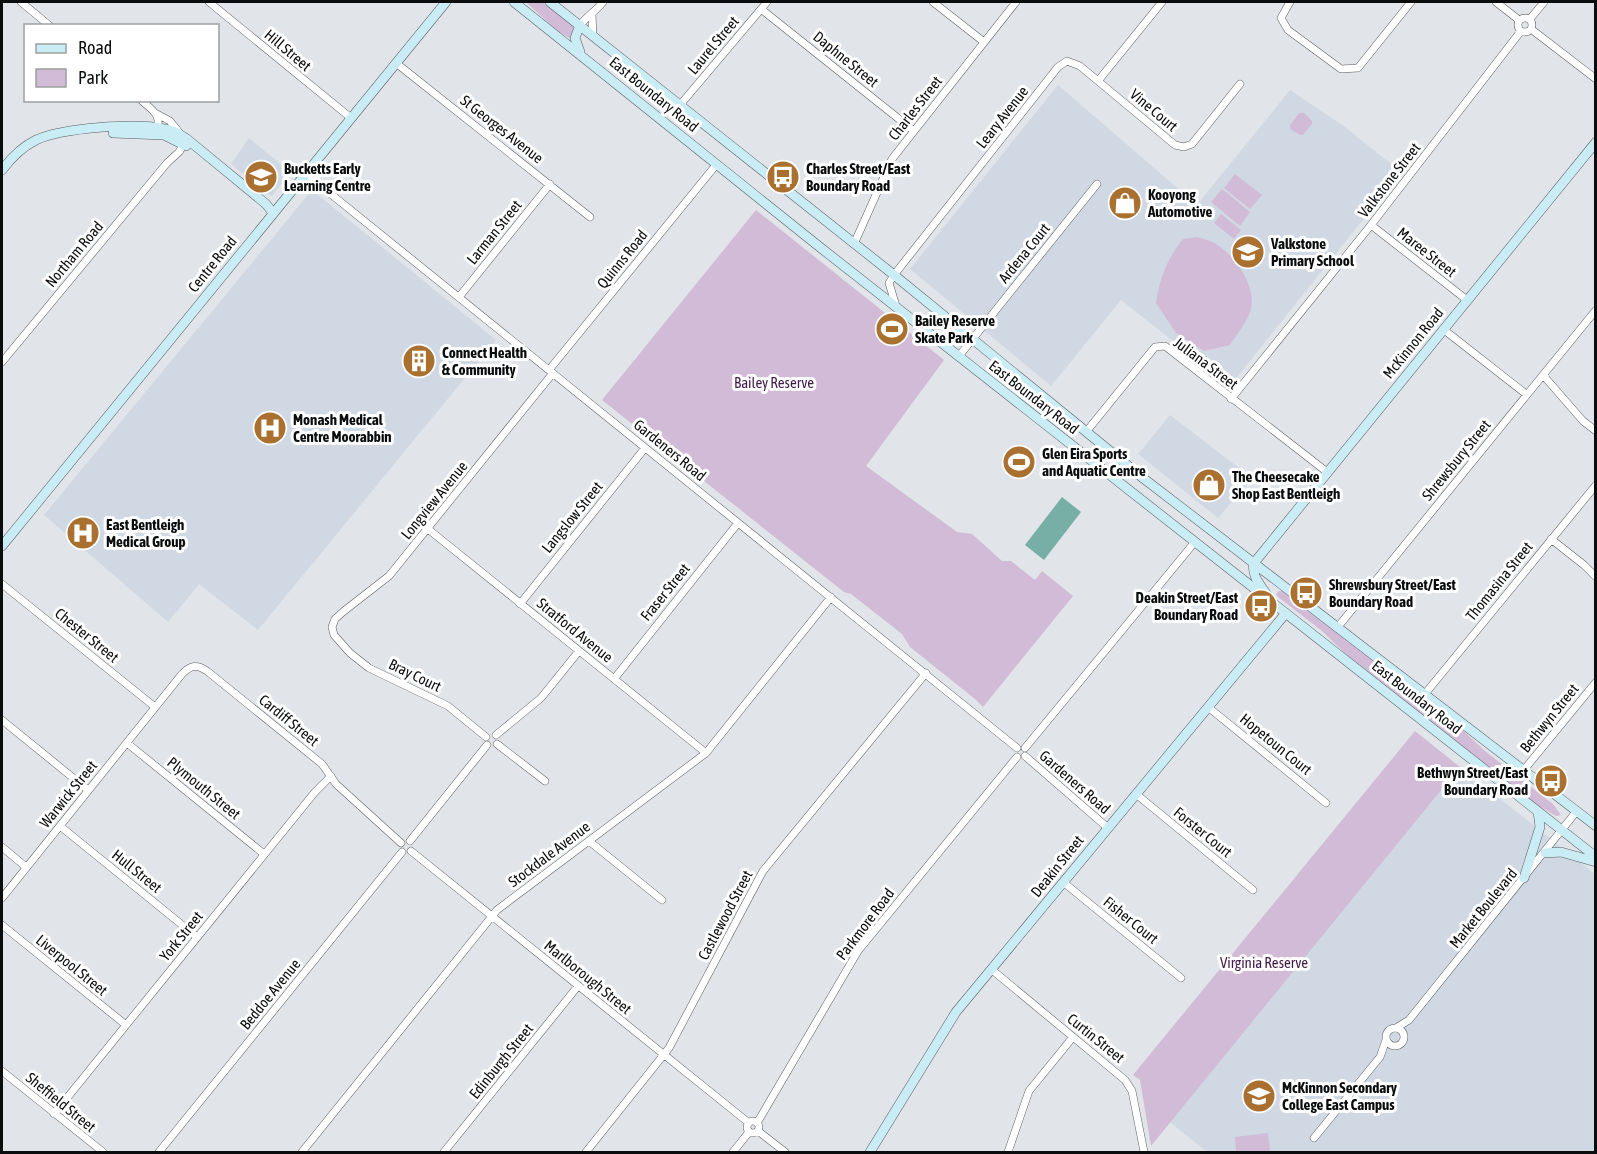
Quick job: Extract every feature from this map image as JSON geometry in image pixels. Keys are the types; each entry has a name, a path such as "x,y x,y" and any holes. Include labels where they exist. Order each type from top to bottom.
{"main road":[{"name":"Centre Road","path":"2,546 446,2"},
{"name":"East Boundary Road","path":"514,2 1194,543 1596,857"},
{"name":"East Boundary Road","path":"550,2 894,275 1086,432 1596,826"},
{"path":"580,25 575,41 583,56"},
{"path":"2,170 15,155 28,145 51,135 115,127 155,130 184,140 266,204 273,213"},
{"path":"2,179 24,153 52,140 155,130"},
{"name":"McKinnon Road","path":"1254,563 1596,142"},
{"path":"1254,563 1252,570 1271,602"},
{"path":"1271,602 1280,584"},
{"name":"Deakin Street","path":"870,1152 956,1012 1286,614"},
{"path":"1524,878 1540,827 1538,812"},
{"path":"1545,853 1561,852 1596,862"}],"street":[{"path":"21,2 48,24"},
{"name":"Hill Street","path":"209,2 351,118"},
{"path":"580,25 603,2"},
{"name":"Laurel Street","path":"680,105 767,2"},
{"path":"933,2 984,42"},
{"name":"Charles Street","path":"855,244 892,159 1016,2"},
{"path":"1098,81 1162,2"},
{"path":"1290,2 1281,18 1288,30 1341,69 1358,68 1411,2"},
{"path":"1496,2 1519,20"},
{"path":"1530,19 1544,2"},
{"name":"Daphne Street","path":"761,9 914,131"},
{"path":"592,15 593,36"},
{"path":"1519,20 1530,19"},
{"path":"1519,20 1518,25 1521,31 1527,32 1533,23 1530,19"},
{"path":"1531,29 1596,79"},
{"name":"Valkstone Street","path":"1231,399 1371,225 1521,31"},
{"name":"Leary Avenue","path":"894,275 1058,67 1067,61 1080,66 1098,81"},
{"name":"St Georges Avenue","path":"396,63 590,217"},
{"name":"Vine Court","path":"1098,81 1175,145 1184,147 1192,144 1240,84"},
{"path":"144,103 170,121 184,140"},
{"path":"144,103 152,115 155,130"},
{"path":"155,130 157,114"},
{"name":"Northam Road","path":"2,362 184,140"},
{"name":"Quinns Road","path":"551,371 716,165"},
{"name":"Gardeners Road","path":"306,174 926,673 1107,828"},
{"name":"Larman Street","path":"459,297 550,184"},
{"name":"Ardena Court","path":"959,356 1097,184"},
{"name":"Maree Street","path":"1371,225 1467,300"},
{"path":"894,275 889,283 896,306"},
{"name":"Shrewsbury Street","path":"1337,628 1596,310"},
{"path":"1443,329 1527,394"},
{"name":"Juliana Street","path":"1086,432 1155,347 1166,346 1327,472"},
{"name":"Longview Avenue","path":"334,635 332,627 335,619 389,576 551,371"},
{"path":"1543,375 1583,422 1596,431"},
{"name":"Langslow Street","path":"520,604 645,448"},
{"name":"Thomasina Street","path":"1424,694 1596,485"},
{"name":"Fraser Street","path":"614,679 738,523"},
{"name":"Stratford Avenue","path":"428,529 706,753"},
{"path":"1551,538 1596,577"},
{"name":"Parkmore Road","path":"757,1127 858,951 1194,543"},
{"name":"Chester Street","path":"2,584 155,707"},
{"name":"Stockdale Avenue","path":"302,1152 492,916 507,902 706,753 831,597"},
{"name":"Bray Court","path":"334,635 350,653 369,668 448,706 487,741"},
{"path":"410,842 490,734 496,735 544,695 579,651"},
{"name":"Cardiff Street","path":"155,707 187,670 198,666 322,764 336,784 401,843"},
{"name":"Castlewood Street","path":"586,1152 672,1044 761,874 926,673"},
{"name":"Bethwyn Street","path":"1523,771 1596,682"},
{"name":"Warwick Street","path":"2,898 155,707"},
{"name":"Hopetoun Court","path":"1208,707 1326,803"},
{"path":"2,720 88,790"},
{"path":"496,735 497,744"},
{"path":"487,741 493,747 497,744"},
{"name":"Plymouth Street","path":"127,743 264,854"},
{"path":"497,744 545,781"},
{"name":"York Street","path":"54,1114 264,854 331,776"},
{"name":"Forster Court","path":"1136,794 1253,890"},
{"name":"Market Boulevard","path":"1314,1138 1380,1057 1402,1043 1410,1020 1576,812"},
{"name":"Hull Street","path":"60,826 197,937"},
{"path":"406,840 410,842 411,850 406,853 402,852 399,846 401,843 406,840"},
{"path":"589,841 662,900"},
{"path":"2,848 26,867"},
{"name":"Marlborough Street","path":"411,850 749,1123"},
{"name":"Beddoe Avenue","path":"159,1152 402,852"},
{"name":"Fisher Court","path":"1063,882 1181,978"},
{"name":"Liverpool Street","path":"2,925 126,1025"},
{"name":"Curtin Street","path":"991,969 1129,1085 1144,1152"},
{"name":"Edinburgh Street","path":"444,1152 578,986"},
{"name":"Market Boulevard","path":"1380,1057 1387,1033 1410,1020"},
{"path":"1395,1028 1403,1032 1404,1036"},
{"path":"1008,1152 1029,1091 1073,1037"},
{"path":"1386,1040 1395,1047"},
{"name":"Sheffield Street","path":"2,1071 103,1152"},
{"path":"749,1132 747,1126 754,1121 757,1127 785,1152"},
{"path":"749,1132 754,1133 757,1127"},
{"path":"733,1152 749,1132"}],"shaded area":[{"path":"1058,85 1197,205 1290,90 1345,127 1401,172 1234,381 1226,383 1121,300 1051,386 910,269"},
{"path":"249,138 290,172 272,196 231,164"},
{"name":"Monash Medical Centre Moorabbin","path":"312,190 496,340 258,630 199,584 168,622 44,515"},
{"path":"1170,415 1252,478 1218,518 1138,454"},
{"path":"1062,497 1081,512 1044,560 1025,545"},
{"path":"1460,767 1595,874 1595,1152 1207,1152 1170,1122"}],"green space":[{"path":"526,2 543,2 571,23 575,29 571,39 556,30"},
{"path":"1299,113 1304,113 1312,121 1303,135 1290,129 1290,125"},
{"path":"1235,174 1262,195 1250,209 1224,188"},
{"path":"1222,189 1250,212 1240,226 1211,202"},
{"name":"Bailey Reserve","path":"756,210 944,360 866,466 957,532 972,534 1002,561 1011,561 1035,580 1042,571 1073,596 983,707 910,647 902,634 851,594 844,592 602,400"},
{"path":"1221,214 1241,230 1234,239 1214,223"},
{"path":"1197,237 1218,246 1234,260 1246,279 1252,300 1247,318 1230,345 1204,351 1176,333 1156,303 1168,261 1183,239"},
{"path":"1283,591 1456,724 1485,751 1553,804 1561,815 1556,816 1539,806 1354,662 1322,631 1278,597 1276,594"},
{"name":"Virginia Reserve","path":"1415,731 1460,767 1151,1146 1140,1080 1133,1075"},
{"path":"1268,1133 1270,1151 1236,1152 1235,1137"}],"place":[{"name":"Bucketts Early Learning Centre","path":"261,177"},
{"name":"Charles Street/East Boundary Road","path":"783,177"},
{"name":"Kooyong Automotive","path":"1125,203"},
{"name":"Valkstone Primary School","path":"1248,252"},
{"name":"Bailey Reserve Skate Park","path":"892,329"},
{"name":"Connect Health & Community","path":"419,361"},
{"name":"Monash Medical Centre Moorabbin","path":"270,428"},
{"name":"Glen Eira Sports and Aquatic Centre","path":"1019,462"},
{"name":"The Cheesecake Shop East Bentleigh","path":"1209,485"},
{"name":"East Bentleigh Medical Group","path":"83,533"},
{"name":"Shrewsbury Street/East Boundary Road","path":"1306,593"},
{"name":"Deakin Street/East Boundary Road","path":"1261,606"},
{"name":"Bethwyn Street/East Boundary Road","path":"1551,781"},
{"name":"McKinnon Secondary College East Campus","path":"1259,1096"}]}
